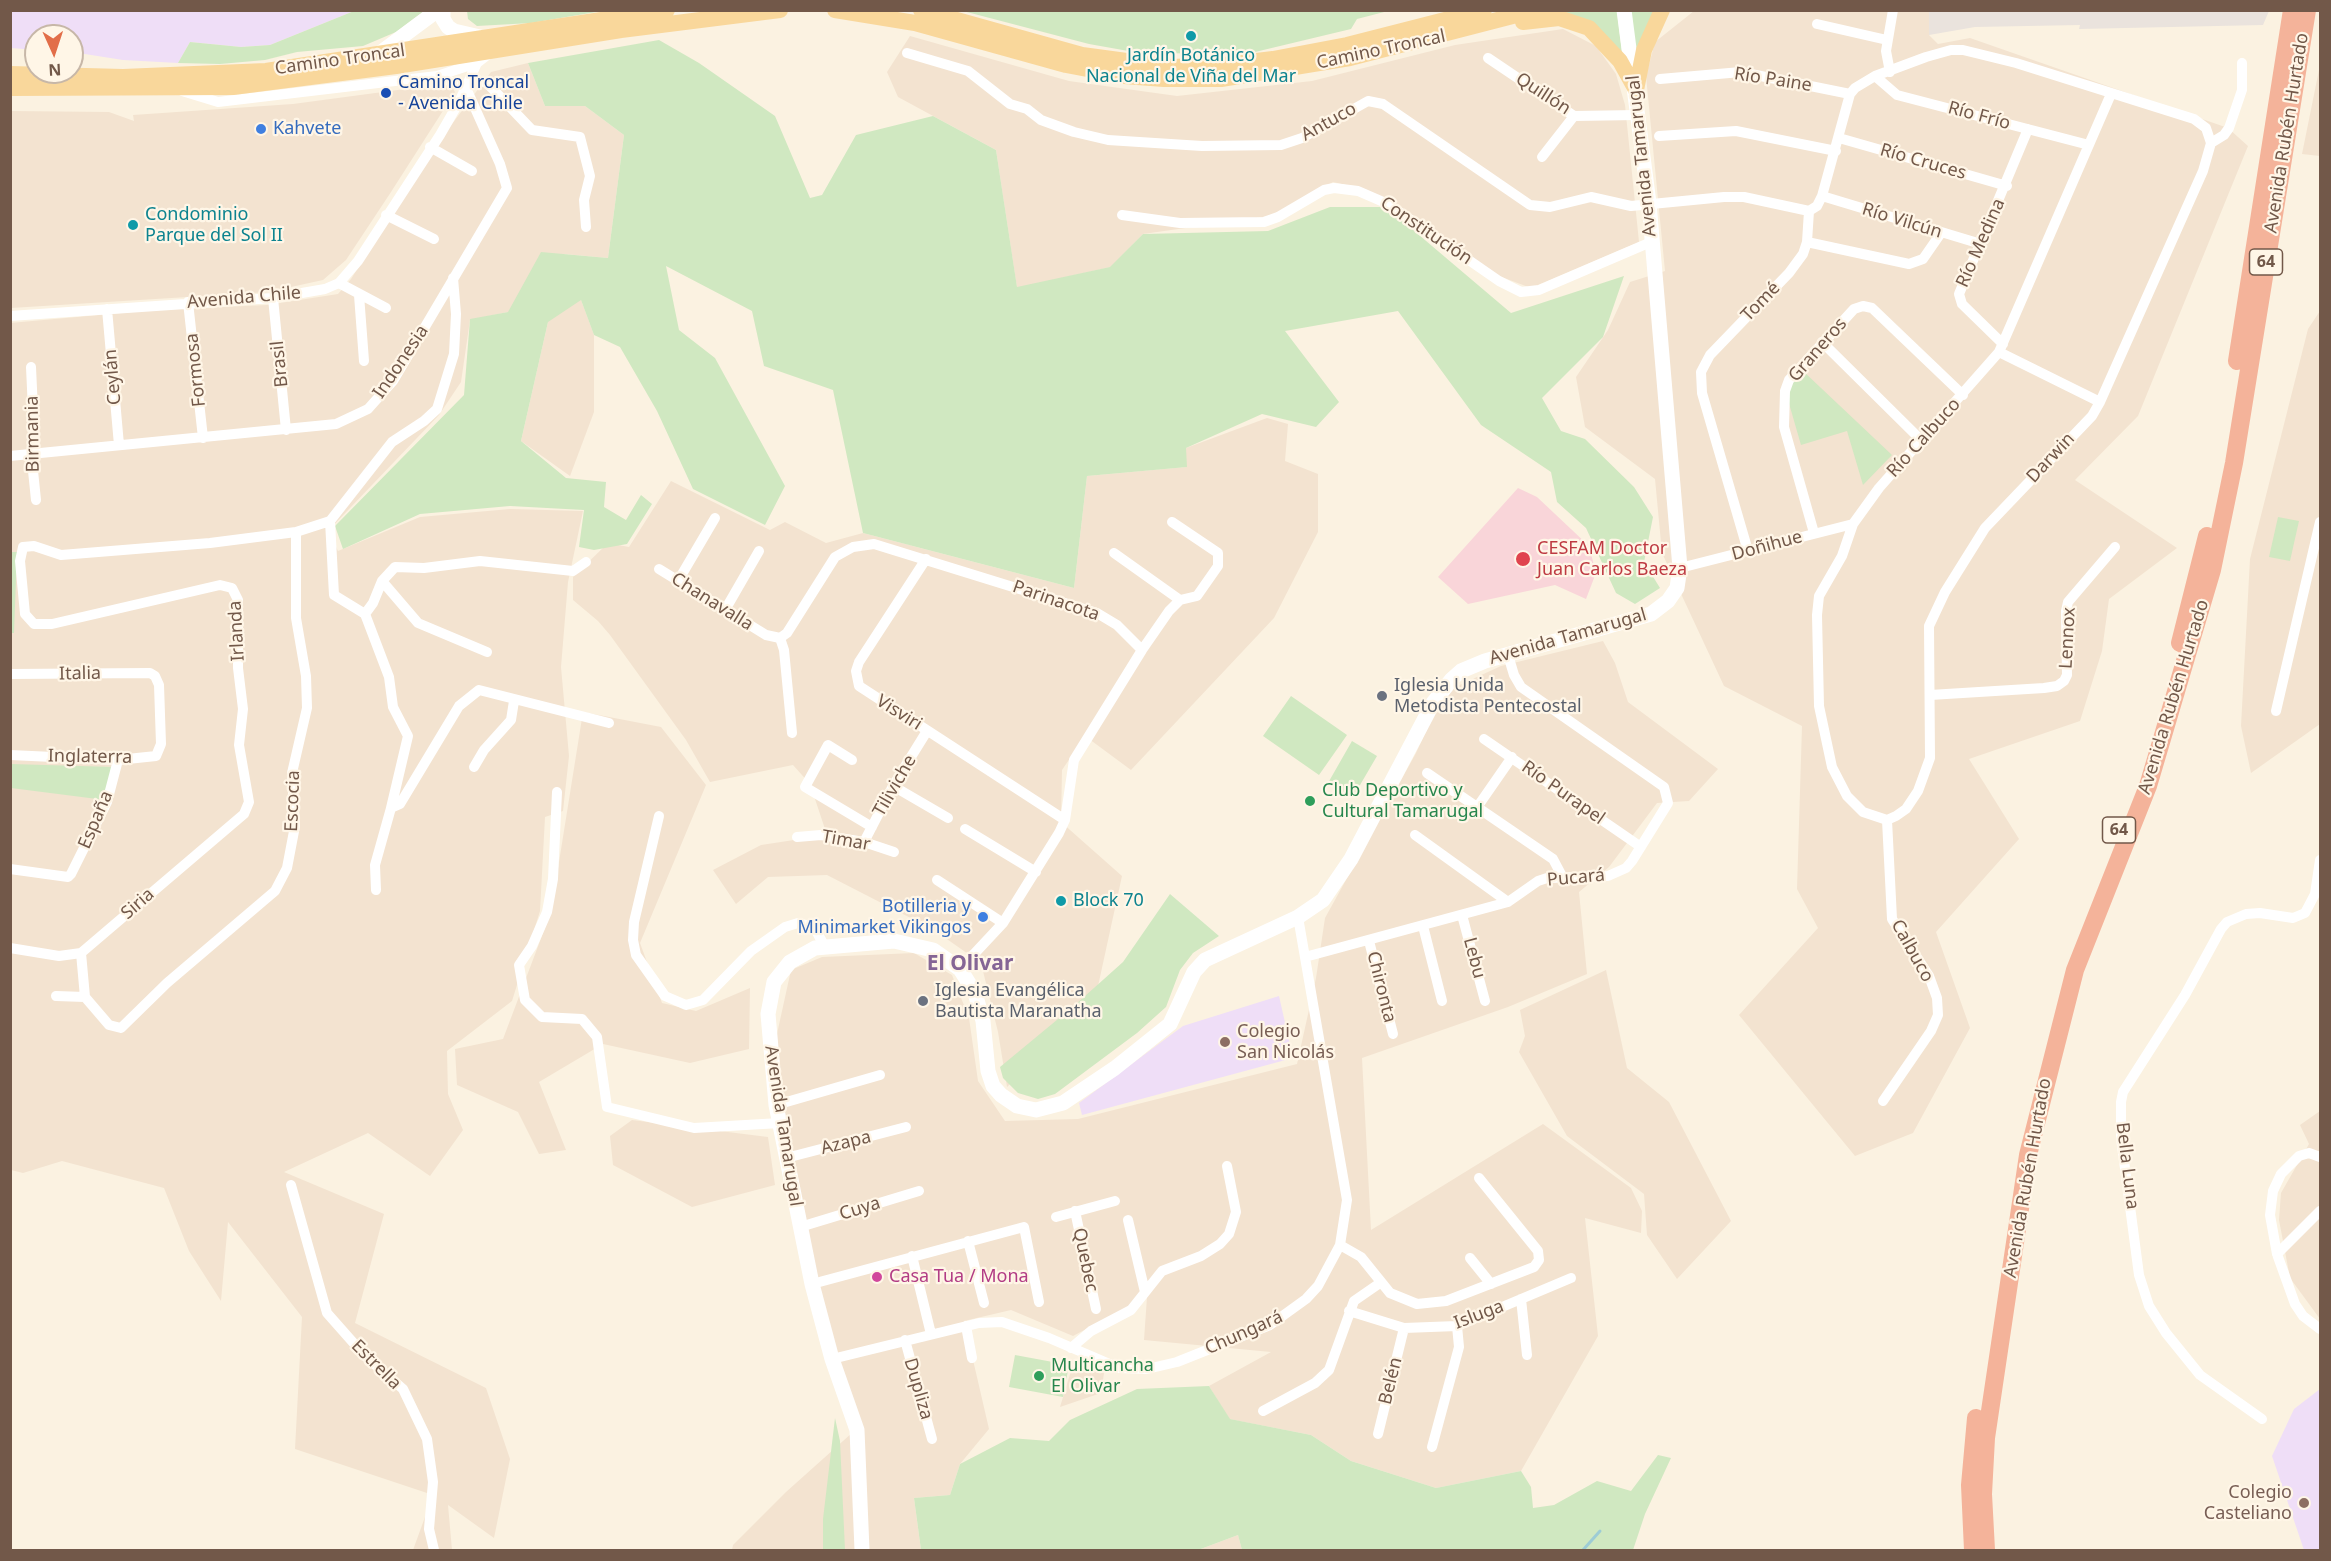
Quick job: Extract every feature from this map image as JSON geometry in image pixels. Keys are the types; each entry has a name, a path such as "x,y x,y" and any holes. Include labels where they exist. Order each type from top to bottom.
{"highway":[{"name":"Avenida Rubén Hurtado","path":"1973,1551 1970,1510 1972,1443 2018,1145 2063,969 2136,785 2198,577 2222,458 2292,10"},
{"name":"Avenida Rubén Hurtado","path":"1986,1551 1983,1494 1986,1438 2028,1155 2075,970 2148,786 2194,638 2212,570 2234,463 2307,10"}],"main road":[{"name":"Camino Troncal","path":"10,88 233,87 489,45 667,10"},
{"name":"Camino Troncal","path":"10,74 123,77 266,71 375,56 489,45 780,10"},
{"name":"Camino Troncal","path":"835,10 915,23 1066,65 1124,76 1164,79 1221,79 1350,58 1457,33 1536,10"},
{"name":"Camino Troncal","path":"921,10 1082,55 1171,67 1224,65 1273,59 1409,31 1484,10"},
{"path":"1636,90 1644,50 1662,10"},
{"path":"1457,33 1546,18 1569,20 1599,36 1620,61 1636,90"}],"street":[{"path":"375,56 438,10"},
{"path":"386,308 339,283 358,261 430,147 489,45 454,31 443,19 443,10"},
{"name":"Avenida Tamarugal","path":"862,1551 859,1443 832,1359 812,1284 776,1105 768,1031 771,990 778,975 790,962 806,952 825,947 894,941 933,950 960,969 971,985 978,1002 988,1071 993,1086 1017,1107 1036,1110 1051,1108 1063,1103 1115,1068 1170,1024 1194,972 1205,960 1298,917 1323,900 1337,881 1443,688 1467,668 1651,614 1668,601 1677,588 1680,568 1649,203 1624,10"},
{"path":"1890,72 1887,62 1887,40 1893,10"},
{"path":"1817,24 1887,40"},
{"path":"1809,211 1817,206 1822,196 1850,94 1863,81 1951,50 1963,50 2194,119 2206,128 2211,143"},
{"name":"Antuco","path":"907,53 968,71 1010,104 1027,110 1041,120 1074,132 1108,140 1202,146 1281,145 1302,138 1368,101 1383,104 1530,205 1550,207 1591,197 1631,206 1744,197 1809,211"},
{"name":"Quillón","path":"1488,58 1574,116 1638,115"},
{"name":"Camino Troncal","path":"173,89 218,102 436,76 477,63"},
{"name":"Darwin","path":"1887,820 1906,809 1925,773 1930,758 1929,626 1945,592 1985,528 2092,416 2100,402 2203,171 2211,143 2229,128 2242,90 2242,63"},
{"name":"Río Paine","path":"1660,79 1741,72 1850,94"},
{"name":"Camino Troncal","path":"436,76 468,83 487,83 531,130 580,137 590,176 584,200 586,227"},
{"name":"Río Frío","path":"1875,76 1897,95 2089,145"},
{"name":"Indonesia","path":"10,456 336,424 368,409 393,381 507,188 468,83"},
{"name":"Río Calbuco","path":"1887,820 1863,812 1847,796 1832,767 1819,706 1817,615 1819,596 1842,556 1853,524 1879,488 1920,439 1963,395 2001,348 2111,94"},
{"path":"1542,157 1574,116"},
{"name":"Río Medina","path":"2028,129 2007,186 1959,294 1962,304 2001,348 2100,402"},
{"path":"1659,136 1736,131 1836,151"},
{"name":"Río Cruces","path":"1839,138 2007,186"},
{"path":"430,147 472,171"},
{"name":"Constitución","path":"1122,215 1155,222 1264,222 1278,218 1324,190 1343,188 1358,190 1388,204 1499,281 1521,292 1539,290 1651,242"},
{"name":"Río Vilcún","path":"1822,196 1981,244"},
{"name":"Tomé","path":"1748,551 1702,393 1701,372 1710,355 1789,273 1803,254 1807,242 1809,211"},
{"path":"386,215 434,239"},
{"path":"1807,242 1909,264 1923,259 1941,233"},
{"path":"296,532 330,521 392,442 424,421 437,409 454,354 456,314 453,278"},
{"name":"Avenida Chile","path":"10,316 188,302 273,298 326,289 339,283"},
{"path":"359,295 364,361"},
{"name":"Brasil","path":"273,298 286,430"},
{"name":"Formosa","path":"188,302 203,438"},
{"name":"Graneros","path":"1814,533 1784,427 1783,403 1788,380 1854,309 1863,306 1872,308 1963,395"},
{"name":"Ceylán","path":"107,309 119,445"},
{"path":"1822,342 1920,439"},
{"name":"Birmania","path":"31,367 36,454 32,461 36,500"},
{"path":"678,581 716,518"},
{"path":"330,521 334,595 365,614 389,677 393,707 408,736 375,865 375,890"},
{"path":"960,969 1003,923 1036,872 1065,820 1074,760 1142,650 1168,611 1180,600 1197,596 1218,566 1220,558 1214,549 1172,522"},
{"path":"2276,711 2320,522"},
{"name":"Doñihue","path":"1680,568 1853,524"},
{"name":"Irlanda","path":"248,808 239,745 243,709 238,668 238,600 232,588 220,585 46,625 31,622 25,614 20,561 23,547 34,546 61,555 210,543 296,532"},
{"name":"Escocia","path":"85,997 110,1025 121,1028 166,983 275,891 287,868 295,826 292,773 307,708 296,600 296,532"},
{"name":"Parinacota","path":"780,638 787,633 835,557 845,550 874,544 1097,613 1117,625 1142,650"},
{"name":"Lennox","path":"1930,695 2044,688 2057,686 2064,681 2067,675 2066,610 2068,602 2115,547"},
{"path":"725,610 759,551"},
{"path":"1114,553 1180,600"},
{"name":"Visviri","path":"926,559 859,662 856,680 864,690 1065,820"},
{"path":"365,614 373,603 382,581 395,567 424,568 480,561 573,571 586,562"},
{"name":"Chanavalla","path":"659,569 766,635 780,638"},
{"path":"382,581 418,623 488,652"},
{"path":"780,638 784,650 792,734"},
{"name":"Pucará","path":"1305,957 1508,902 1538,881 1562,876 1596,878 1618,873 1626,868 1641,847 1668,803 1664,787 1521,687 1514,675 1508,655"},
{"name":"Italia","path":"10,674 150,673 155,676 159,685 161,744"},
{"path":"391,807 400,804 459,706 479,690 514,701 609,723"},
{"path":"474,767 484,750 511,720 514,701"},
{"name":"Tiliviche","path":"864,842 893,786 927,731"},
{"name":"Río Purapel","path":"1484,739 1641,847"},
{"name":"Inglaterra","path":"10,755 118,760 156,756 161,744"},
{"path":"852,760 828,745 804,787 872,827"},
{"path":"1478,806 1512,757"},
{"name":"España","path":"10,869 68,877 76,869 107,802 118,760"},
{"path":"1427,773 1553,859 1562,876"},
{"path":"893,786 948,818"},
{"path":"557,792 552,879 547,912 532,946 519,966 525,1000 542,1017 582,1020 597,1037 607,1107 694,1128 780,1123"},
{"name":"Siria","path":"81,953 248,808"},
{"path":"659,816 636,912 633,940 641,963 665,996 686,1005 703,1000 751,951 785,927 796,923 814,927 825,947"},
{"name":"Calbuco","path":"1883,1101 1931,1030 1938,1015 1937,998 1929,976 1892,919 1887,820"},
{"path":"965,829 1036,872"},
{"name":"Timar","path":"797,837 821,835 864,842 894,852"},
{"path":"1415,835 1508,902"},
{"name":"Bella Luna","path":"2262,1419 2200,1375 2166,1333 2149,1306 2139,1275 2121,1138 2121,1102 2123,1092 2186,995 2221,929 2235,917 2246,914 2301,916 2313,901 2320,860"},
{"path":"938,880 1003,923"},
{"name":"Lebu","path":"1462,915 1485,1001"},
{"name":"Chungará","path":"832,1359 991,1321 1014,1324 1102,1362 1134,1370 1161,1367 1188,1358 1270,1324 1291,1312 1318,1286 1340,1245 1347,1200 1298,917"},
{"path":"1423,926 1442,1001"},
{"name":"Chironta","path":"1369,941 1393,1034"},
{"path":"10,948 59,956 81,953 85,997 56,996"},
{"path":"776,1105 880,1075"},
{"name":"Azapa","path":"786,1158 906,1127"},
{"path":"2315,1155 2299,1156 2281,1174 2273,1191 2270,1215 2277,1254 2295,1304 2303,1316 2320,1329"},
{"path":"1071,1348 1091,1331 1131,1310 1162,1271 1201,1256 1220,1244 1229,1234 1236,1212 1227,1166"},
{"name":"Isluga","path":"1340,1245 1361,1257 1380,1283 1401,1299 1417,1304 1446,1301 1534,1267 1539,1260 1538,1251 1479,1178"},
{"name":"Estrella","path":"291,1185 327,1313 365,1356 403,1389 427,1439 434,1482 429,1529 434,1551"},
{"name":"Cuya","path":"800,1227 919,1191"},
{"path":"1056,1217 1115,1201"},
{"name":"Quebec","path":"1075,1211 1096,1309"},
{"path":"2277,1254 2320,1211"},
{"path":"1128,1220 1145,1292"},
{"path":"812,1284 1024,1227 1039,1302"},
{"path":"968,1241 984,1303"},
{"path":"912,1256 931,1334"},
{"path":"1470,1258 1491,1284"},
{"name":"Isluga","path":"1349,1311 1404,1328 1457,1326 1571,1278"},
{"path":"1263,1411 1315,1383 1329,1370 1340,1345 1354,1300 1380,1283"},
{"path":"1521,1299 1527,1355"},
{"path":"966,1326 972,1358"},
{"path":"1432,1447 1459,1347 1457,1326"},
{"name":"Belén","path":"1378,1434 1404,1328"},
{"name":"Dupliza","path":"905,1340 932,1439"}],"shaded area":[{"path":"10,11 354,11 270,45 241,47 190,42 178,63 123,60 84,54 84,24 24,24 24,49 11,48"},
{"path":"1694,11 1929,11 1929,35 1938,44 1970,38 2228,128 2248,146 2138,416 2075,480 2177,548 2109,599 2102,651 2080,721 1969,759 2019,839 1936,932 1970,1028 1913,1133 1855,1156 1739,1015 1818,928 1797,889 1802,726 1724,686 1662,553 1655,479 1585,427 1576,377 1608,330 1630,282 1665,271 1646,76 1655,42"},
{"path":"1929,11 2269,11 2263,25 2079,29 2080,25 1975,27 1929,35"},
{"path":"1563,29 1596,46 1616,74 1625,105 1639,242 1531,288 1499,276 1367,190 1333,182 1277,215 1143,234 1111,267 1017,288 996,150 898,97 887,72 910,36 1069,81 1177,96 1312,81 1455,45"},
{"path":"528,63 545,106 585,106 624,135 608,258 564,254 594,335 594,412 570,476 521,441 548,322 508,312 470,320 461,382 439,415 328,531 338,551 420,517 510,509 583,511 568,582 561,667 569,756 563,811 545,817 540,911 512,1001 447,1051 448,1094 463,1130 430,1176 368,1133 284,1172 384,1214 355,1323 486,1388 510,1459 494,1538 448,1505 452,1550 413,1550 433,1495 295,1449 302,1317 228,1222 221,1301 189,1251 164,1188 62,1161 23,1173 11,1170 10,323 155,310 267,305 338,294 351,279 437,144 491,72"},
{"path":"2320,65 2320,156 2302,154"},
{"path":"450,83 455,92 391,192 346,260 323,280 268,292 11,308 11,111 109,112 134,121 133,115 293,104"},
{"path":"2320,311 2320,724 2251,773 2241,726 2250,559 2308,329"},
{"path":"1267,418 1288,424 1285,461 1318,474 1318,532 1274,618 1131,770 1085,736 1062,770 1061,822 1122,876 1095,1000 1007,1087 998,1032 981,963 934,930 827,875 768,877 736,904 713,870 761,845 827,835 810,784 793,765 710,782 686,740 610,635 598,621 573,600 573,577 608,543 629,547 671,481 770,530 785,522 826,543 863,533 1074,588 1087,476 1186,467 1186,448"},
{"name":"CESFAM Doctor Juan Carlos Baeza","path":"1518,488 1537,497 1589,546 1596,573 1586,599 1555,585 1468,604 1438,577"},
{"path":"1603,641 1615,663 1628,702 1718,769 1689,801 1657,803 1609,867 1579,892 1587,974 1508,1007 1362,1058 1371,1230 1543,1124 1631,1188 1642,1211 1641,1233 1585,1218 1598,1336 1521,1471 1436,1488 1351,1461 1311,1435 1229,1419 1209,1386 1271,1352 1144,1340 1147,1297 1073,1336 1011,1310 964,1321 989,1429 960,1464 950,1495 914,1498 921,1550 732,1550 733,1545 786,1492 862,1424 836,1361 788,1140 775,1043 791,970 822,957 914,953 952,975 969,1018 978,1081 1005,1121 1078,1119 1297,1064 1316,978 1325,918 1416,753 1436,710 1453,688 1501,666"},
{"path":"583,712 661,727 706,785 640,943 662,1003 696,1011 750,988 749,1049 690,1063 603,1044 539,1082 566,1150 539,1154 518,1112 457,1085 455,1049 503,1039 551,912"},
{"path":"1606,970 1627,1068 1669,1102 1731,1221 1677,1279 1647,1235 1644,1194 1567,1136 1519,1052 1525,1036 1520,1010"},
{"name":"Colegio San Nicolás","path":"1279,996 1293,1058 1082,1115 1079,1103 1183,1026"},
{"path":"2320,1111 2320,1319 2290,1278 2279,1220 2281,1193 2309,1144 2300,1125"},
{"path":"632,1120 768,1137 775,1185 692,1207 613,1165 610,1136"},
{"path":"1074,1361 1104,1373 1101,1393 1060,1407"},
{"name":"Colegio Casteliano","path":"2320,1389 2320,1550 2304,1550 2272,1456 2294,1409"},
{"path":"1238,1535 1242,1550 1198,1550"}],"green space":[{"name":"Jardín Botánico Nacional de Viña del Mar","path":"1388,10 1357,19 1351,29 1255,52 1201,54 1134,52 1089,44 963,11"},
{"path":"354,11 424,11 396,32 363,46 297,52 265,60 220,64 178,63 190,42 241,47 270,45"},
{"path":"467,11 602,11 531,23 477,26 468,19"},
{"path":"1617,11 1623,60 1562,13"},
{"path":"1630,11 1657,11 1637,55"},
{"path":"659,40 699,63 775,116 810,198 822,195 856,135 933,116 996,150 1017,287 1110,267 1143,234 1268,231 1330,207 1386,207 1511,313 1624,276 1603,337 1542,398 1561,431 1585,439 1634,487 1653,517 1644,562 1660,588 1635,604 1616,593 1586,528 1557,502 1551,472 1481,425 1398,311 1285,331 1339,402 1316,427 1262,414 1186,448 1187,467 1087,476 1074,588 863,533 833,390 764,366 752,311 666,266 679,330 715,358 785,486 765,525 693,489 657,411 620,347 594,335 581,300 548,322 521,441 566,478 606,482 604,507 626,520 641,495 652,504 627,544 594,550 579,547 584,510 510,506 420,514 343,549 335,526 464,395 470,319 508,312 541,252 608,258 624,135 585,106 545,106 528,63"},
{"path":"1803,371 1892,455 1863,485 1847,431 1801,445 1788,400 1791,383"},
{"path":"2278,517 2299,521 2290,561 2269,557"},
{"path":"11,552 17,552 14,633 11,633"},
{"path":"1291,696 1347,735 1319,775 1263,736"},
{"path":"1352,741 1377,756 1353,797 1328,783"},
{"path":"11,764 114,767 105,800 11,788"},
{"path":"1170,894 1219,936 1193,953 1180,970 1166,1007 1137,1033 1055,1094 1038,1099 1018,1093 1003,1078 1000,1067 1123,962"},
{"name":"Multicancha El Olivar","path":"1015,1355 1069,1365 1063,1397 1009,1387"},
{"path":"1209,1386 1230,1419 1311,1435 1351,1461 1436,1488 1521,1471 1531,1487 1533,1508 1554,1505 1597,1481 1631,1491 1658,1455 1671,1458 1645,1514 1633,1550 1242,1550 1238,1535 1198,1550 921,1550 914,1498 950,1495 960,1464 1010,1438 1049,1441 1070,1420 1137,1389"},
{"path":"835,1418 840,1441 845,1550 823,1550 823,1519"}],"waterway":[{"path":"1583,1550 1600,1531"}],"place":[{"name":"Jardín Botánico Nacional de Viña del Mar","path":"1191,36"},
{"name":"Camino Troncal - Avenida Chile","path":"386,93"},
{"name":"Kahvete","path":"261,129"},
{"name":"Condominio Parque del Sol II","path":"133,225"},
{"name":"CESFAM Doctor Juan Carlos Baeza","path":"1523,559"},
{"name":"Iglesia Unida Metodista Pentecostal","path":"1382,696"},
{"name":"Club Deportivo y Cultural Tamarugal","path":"1310,801"},
{"name":"Block 70","path":"1061,901"},
{"name":"Botilleria y Minimarket Vikingos","path":"983,917"},
{"name":"Iglesia Evangélica Bautista Maranatha","path":"923,1001"},
{"name":"Colegio San Nicolás","path":"1225,1042"},
{"name":"Casa Tua / Mona","path":"877,1277"},
{"name":"Multicancha El Olivar","path":"1039,1376"},
{"name":"Colegio Casteliano","path":"2304,1503"}],"district":[{"name":"El Olivar","path":"970,964"}]}
